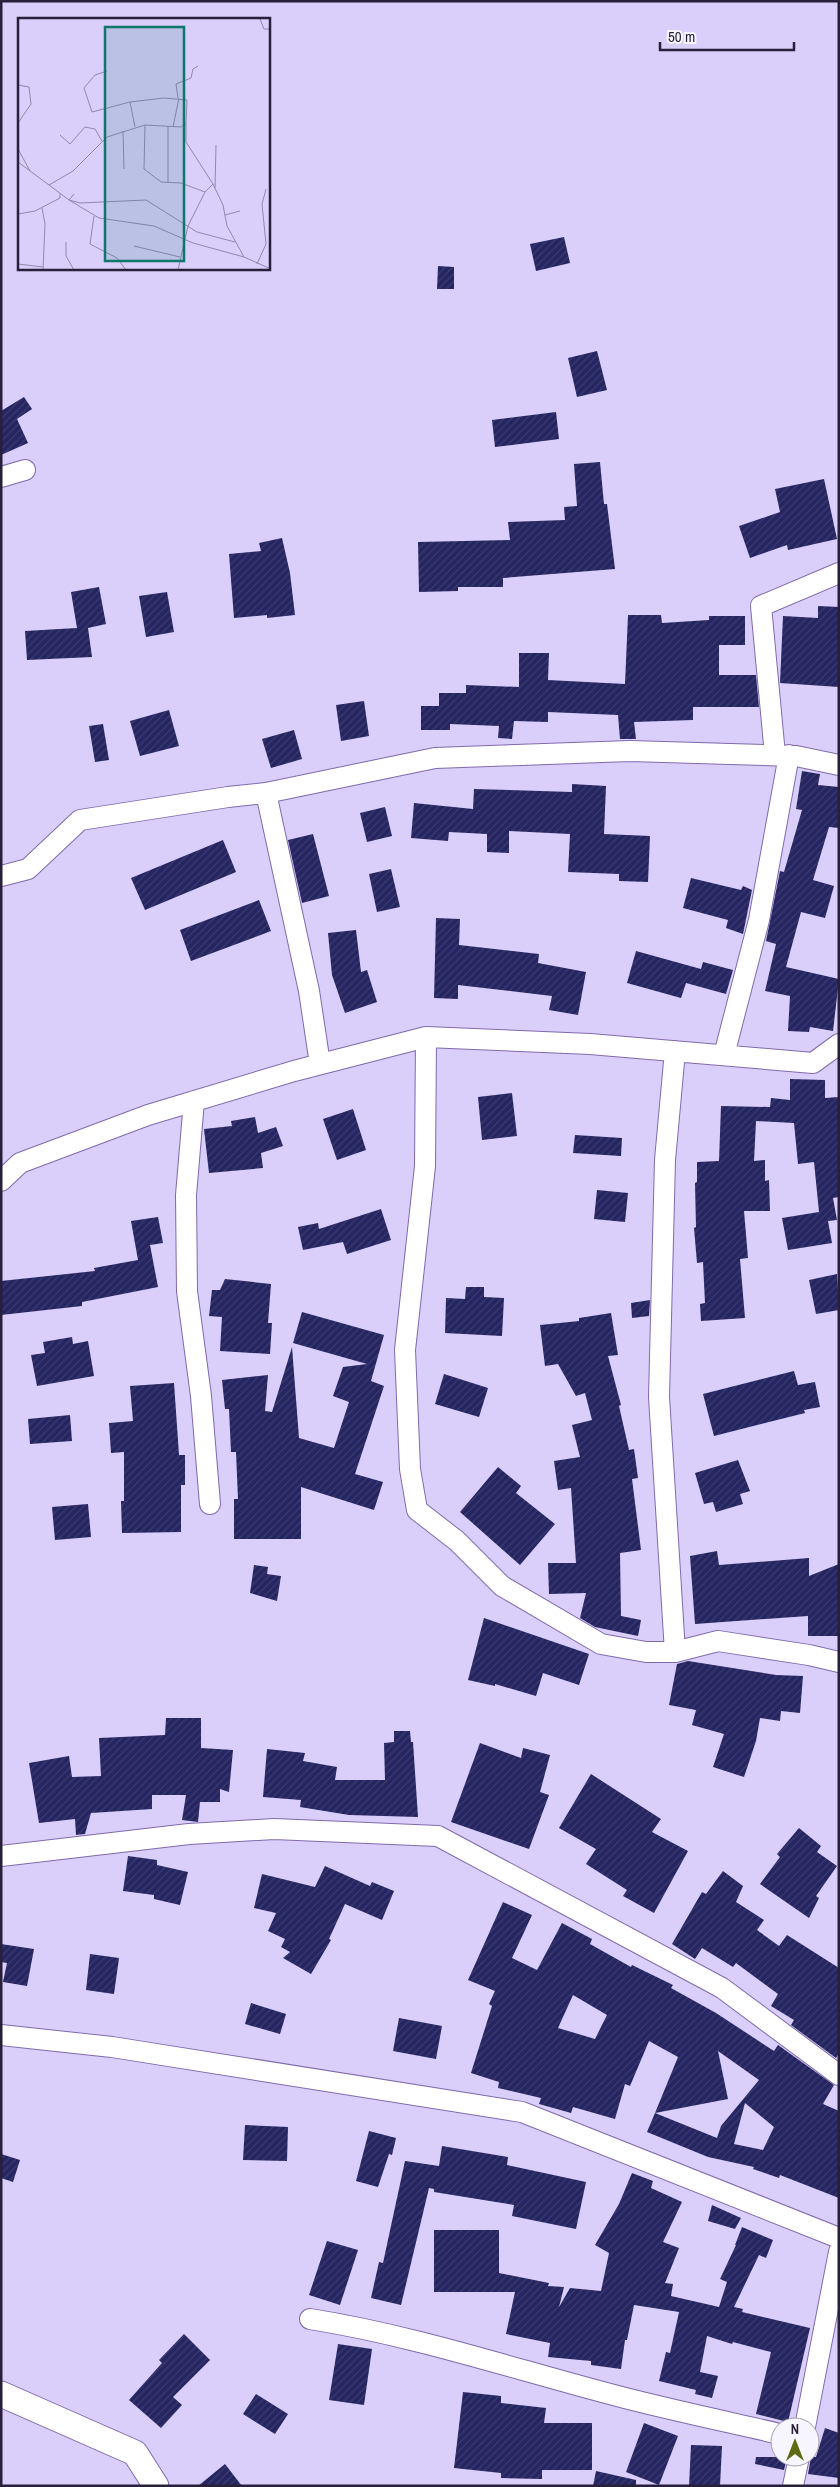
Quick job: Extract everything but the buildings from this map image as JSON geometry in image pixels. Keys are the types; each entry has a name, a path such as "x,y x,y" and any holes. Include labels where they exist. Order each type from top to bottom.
{"street":[{"path":"1,477 25,470"},
{"path":"724,1056 759,920 782,755 761,606 839,573"},
{"path":"1,876 28,868 80,820 228,797 266,793 435,758 630,751 782,755 839,764"},
{"path":"266,793 309,991 320,1064"},
{"path":"1,1181 20,1163 148,1115 320,1064 426,1037 590,1044 813,1063 839,1044"},
{"path":"426,1037 425,1166 405,1350 410,1469 417,1510 457,1541 502,1586 601,1644 646,1652 675,1652 718,1640 839,1662"},
{"path":"675,1652 659,1387 665,1160 676,1051"},
{"path":"194,1101 186,1195 187,1291 202,1396 210,1504"},
{"path":"1,1856 189,1834 274,1829 438,1836 722,1988 839,2075"},
{"path":"1,2035 112,2047 522,2112 839,2238"},
{"path":"807,2417 839,2252"},
{"path":"310,2319 363,2328 445,2348 626,2398 770,2432"},
{"path":"1,2394 135,2453 156,2486"},
{"path":"793,2486 797,2467"}]}
